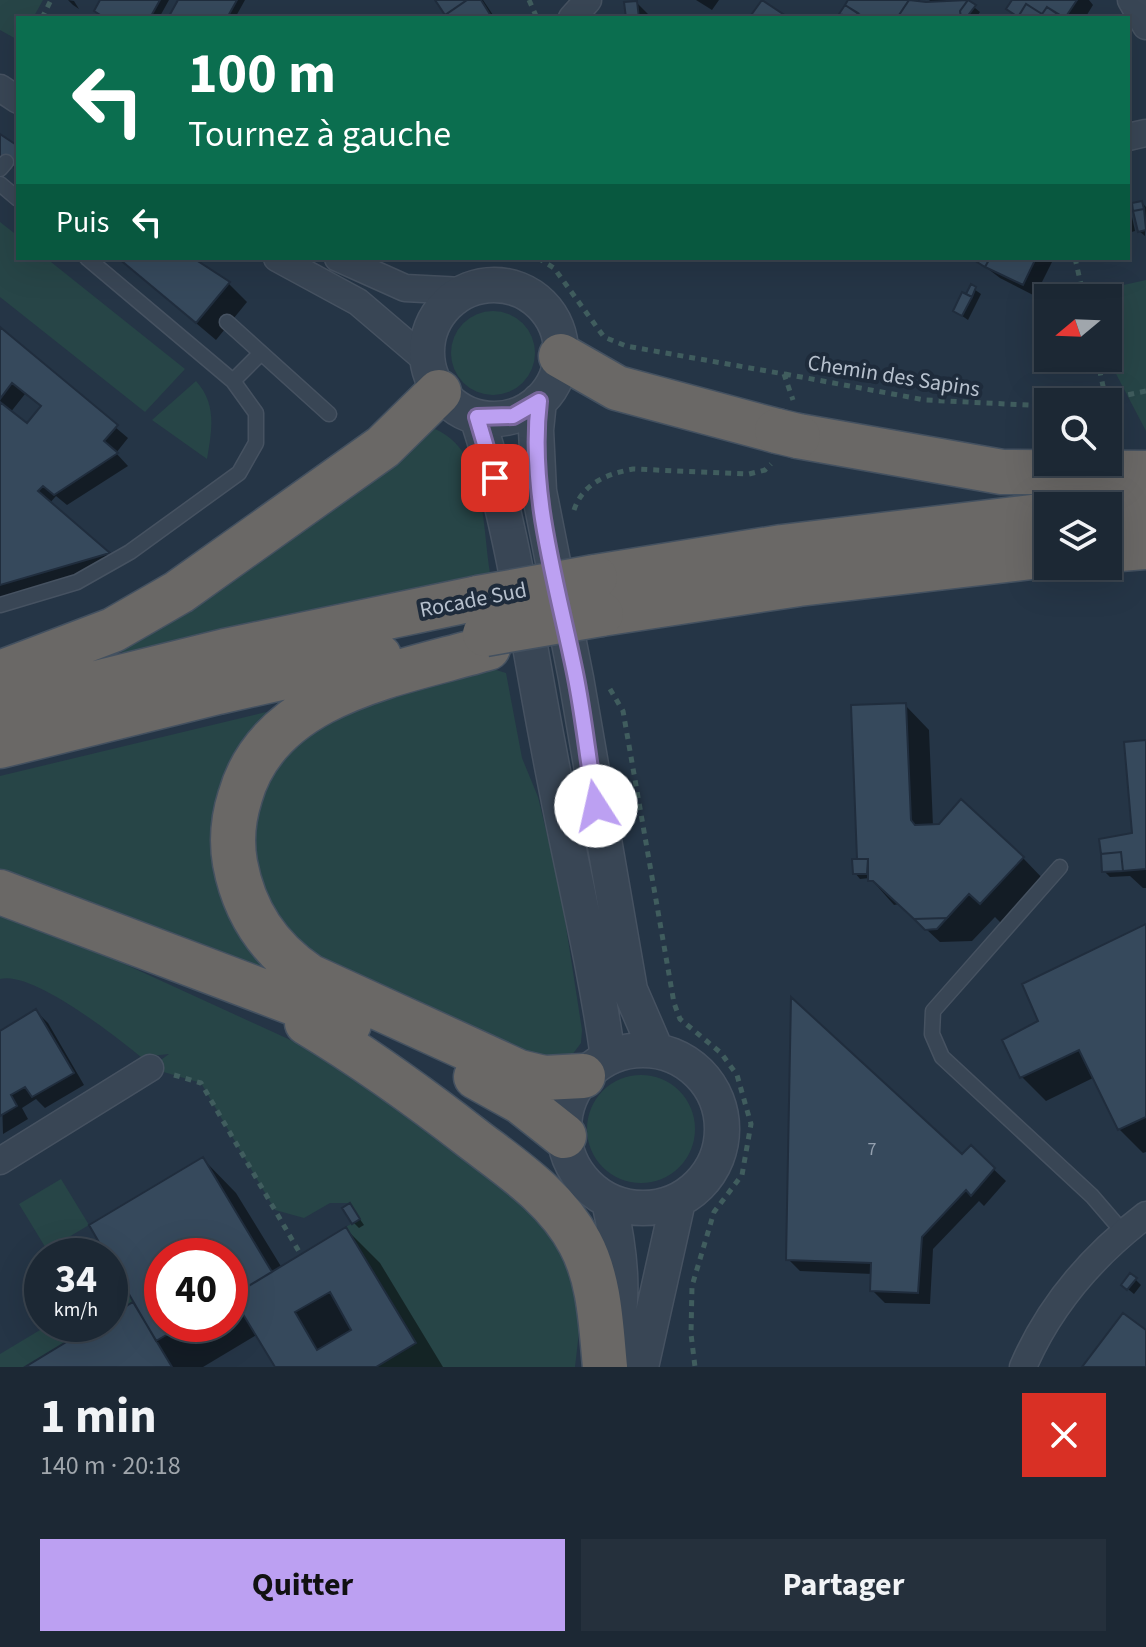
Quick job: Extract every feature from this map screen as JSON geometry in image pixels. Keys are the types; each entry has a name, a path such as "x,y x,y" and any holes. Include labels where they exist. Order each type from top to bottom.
{"highway":[{"path":"561,356 617,388 787,433 1002,472 1146,473"},
{"path":"0,673 113,630 179,592 383,447 433,376"},
{"path":"1122,509 1146,506"},
{"name":"Rocade Sud","path":"608,604 782,547 1034,517"},
{"path":"1122,549 1146,547"},
{"name":"Rocade Sud","path":"0,746 484,627 608,604 1034,557"},
{"path":"484,627 346,691 307,712 275,736 250,771 237,805 232,843 239,881 262,933 283,957 309,976 519,1072 544,1078 596,1066"},
{"name":"Rocade Sud","path":"0,707 225,651 484,627"},
{"path":"0,892 464,1071 521,1102 564,1136"},
{"path":"247,986 390,1074 545,1197 570,1226 586,1259 597,1299 606,1367"}],"street":[{"path":"574,16 588,0"},
{"path":"1131,0 1146,26"},
{"path":"281,260 358,302 433,376 456,408 477,417 513,416 539,401 552,385 561,356 554,322 531,296 498,284 463,291 405,288 342,260"},
{"path":"433,376 431,327 439,313 463,291"},
{"path":"539,401 536,440 539,491 576,678 590,776 630,990 656,1050"},
{"path":"477,417 500,498 554,777 584,907 596,1066"},
{"path":"631,1049 656,1050 680,1058 700,1073 715,1093 722,1117 722,1142 714,1166 698,1186 678,1201 655,1208 632,1208 609,1201 595,1192 573,1168 564,1136 567,1104 596,1066 631,1049"},
{"path":"0,1161 150,1068"},
{"path":"606,1367 622,1287 620,1256 609,1201"},
{"path":"641,1367 678,1201"},
{"path":"1023,1367 1068,1288 1123,1232 1146,1215"}],"lane":[{"path":"0,184 16,197"},
{"path":"0,605 77,582 130,552 239,473 256,443 256,413 233,381 89,260"},
{"path":"227,322 329,414"},
{"path":"233,381 261,353"},
{"path":"1060,867 933,1011 932,1034 942,1057 1092,1196 1123,1232"}],"path":[{"name":"Chemin des Sapins","path":"541,260 554,268 604,337 626,346 925,400 1034,405"},
{"path":"1075,260 1081,284"},
{"path":"574,523 574,508 583,492 591,484 616,472 633,469 749,474 765,470 787,433 792,389 784,374"},
{"path":"1122,396 1146,391"},
{"path":"603,682 623,711 674,1003 680,1019 721,1053 737,1075 751,1124 742,1175 714,1212 692,1286 691,1334 695,1367"},
{"path":"150,1068 201,1083 301,1255"}],"green space":[{"path":"0,0 43,0 34,16 16,16 16,39 0,30"},
{"path":"0,222 16,234 16,260 49,260 185,369 145,412 0,297"},
{"path":"1146,280 1146,431 1115,372 1122,372 1122,285"},
{"path":"493,311 509,314 523,323 532,337 535,353 532,369 523,383 509,392 493,395 477,392 463,383 454,369 451,353 454,337 463,323 477,314"},
{"path":"196,381 210,408 207,459 152,420"},
{"path":"435,429 452,440 473,472 483,512 490,573 474,575 475,582 337,604 123,654 120,644 408,442"},
{"path":"493,669 506,673 522,758 538,797 560,888 582,1030 581,1043 569,1059 544,1062 296,949 257,890 249,832 257,802 289,744 359,699"},
{"path":"266,712 268,716 227,784 292,982 0,871 0,776"},
{"path":"0,907 356,1070 552,1227 583,1297 575,1367 376,1367 416,1342 346,1227 359,1219 350,1203 330,1203 304,1218 275,1210 201,1083 150,1068 169,1054 141,1057 52,994 32,984 0,979"},
{"path":"641,1075 662,1079 679,1091 691,1108 695,1129 691,1150 679,1167 662,1179 641,1183 620,1179 603,1167 591,1150 587,1129 591,1108 603,1091 620,1079"},
{"path":"61,1179 89,1225 67,1238 40,1238 19,1204"},
{"path":"24,1340 66,1342 25,1367 0,1367 0,1354"}],"building":[{"path":"100,0 160,0 151,16 102,16 94,11"},
{"path":"178,0 237,0 228,16 169,16"},
{"path":"435,0 467,0 445,15"},
{"path":"467,0 481,0 491,16 446,16"},
{"path":"762,0 786,16 750,16"},
{"path":"848,0 909,0 898,16 862,16 845,5"},
{"path":"909,0 968,0 960,11 961,16 898,16"},
{"path":"968,0 976,5 968,16 961,16 960,11"},
{"path":"1012,0 1077,0 1066,16 1047,7 1042,14 1026,4 1019,16 1006,9"},
{"path":"637,1 639,16 626,16 624,2"},
{"path":"1026,4 1042,14 1040,16 1019,16"},
{"path":"845,5 858,13 856,16 839,14"},
{"path":"1047,7 1060,16 1041,16"},
{"path":"0,134 16,145 16,169 0,156"},
{"path":"1142,201 1144,209 1133,211 1132,203"},
{"path":"1144,209 1146,230 1138,232 1133,211"},
{"path":"120,260 196,260 230,282 196,323"},
{"path":"978,260 989,260 985,267"},
{"path":"989,260 1035,260 1023,285 985,267"},
{"path":"971,284 976,287 972,297 966,294"},
{"path":"962,292 972,297 962,316 953,311"},
{"path":"0,327 118,425 104,441 118,453 54,495 43,486 38,491 110,553 0,585 0,402 27,423 41,406 12,383 0,399"},
{"path":"906,703 911,820 915,825 939,824 961,799 1024,857 980,904 969,894 947,918 914,919 873,881 868,881 868,859 857,859 851,705"},
{"path":"1146,740 1146,869 1123,871 1121,852 1101,854 1099,839 1132,833 1124,742"},
{"path":"1121,852 1123,871 1102,872 1101,854"},
{"path":"852,859 868,859 867,874 853,874"},
{"path":"947,918 937,929 925,930 914,919"},
{"path":"1146,924 1146,1117 1118,1130 1079,1050 1020,1078 1002,1040 1038,1021 1022,984"},
{"path":"791,997 962,1154 971,1145 995,1168 971,1196 966,1190 922,1237 918,1293 870,1291 871,1263 786,1260"},
{"path":"36,1009 74,1073 32,1097 25,1087 11,1095 17,1106 0,1116 0,1031"},
{"path":"203,1157 272,1272 248,1286 248,1238 144,1238 144,1320 128,1293 128,1238 97,1238 89,1225"},
{"path":"350,1203 360,1219 352,1224 342,1208"},
{"path":"346,1227 416,1343 376,1367 275,1367 248,1322 248,1286","holes":["330,1292 351,1330 317,1350 295,1312"]},
{"path":"1130,1273 1137,1278 1127,1290 1121,1285"},
{"path":"133,1302 144,1320 144,1342 157,1342 172,1367 25,1367 66,1342 128,1342 128,1305"},
{"path":"1123,1313 1146,1330 1146,1367 1082,1367"}],"route":[{"path":"495,478 477,417 495,420 513,416 530,409 539,401 536,462 539,491 576,678 596,806"}]}
